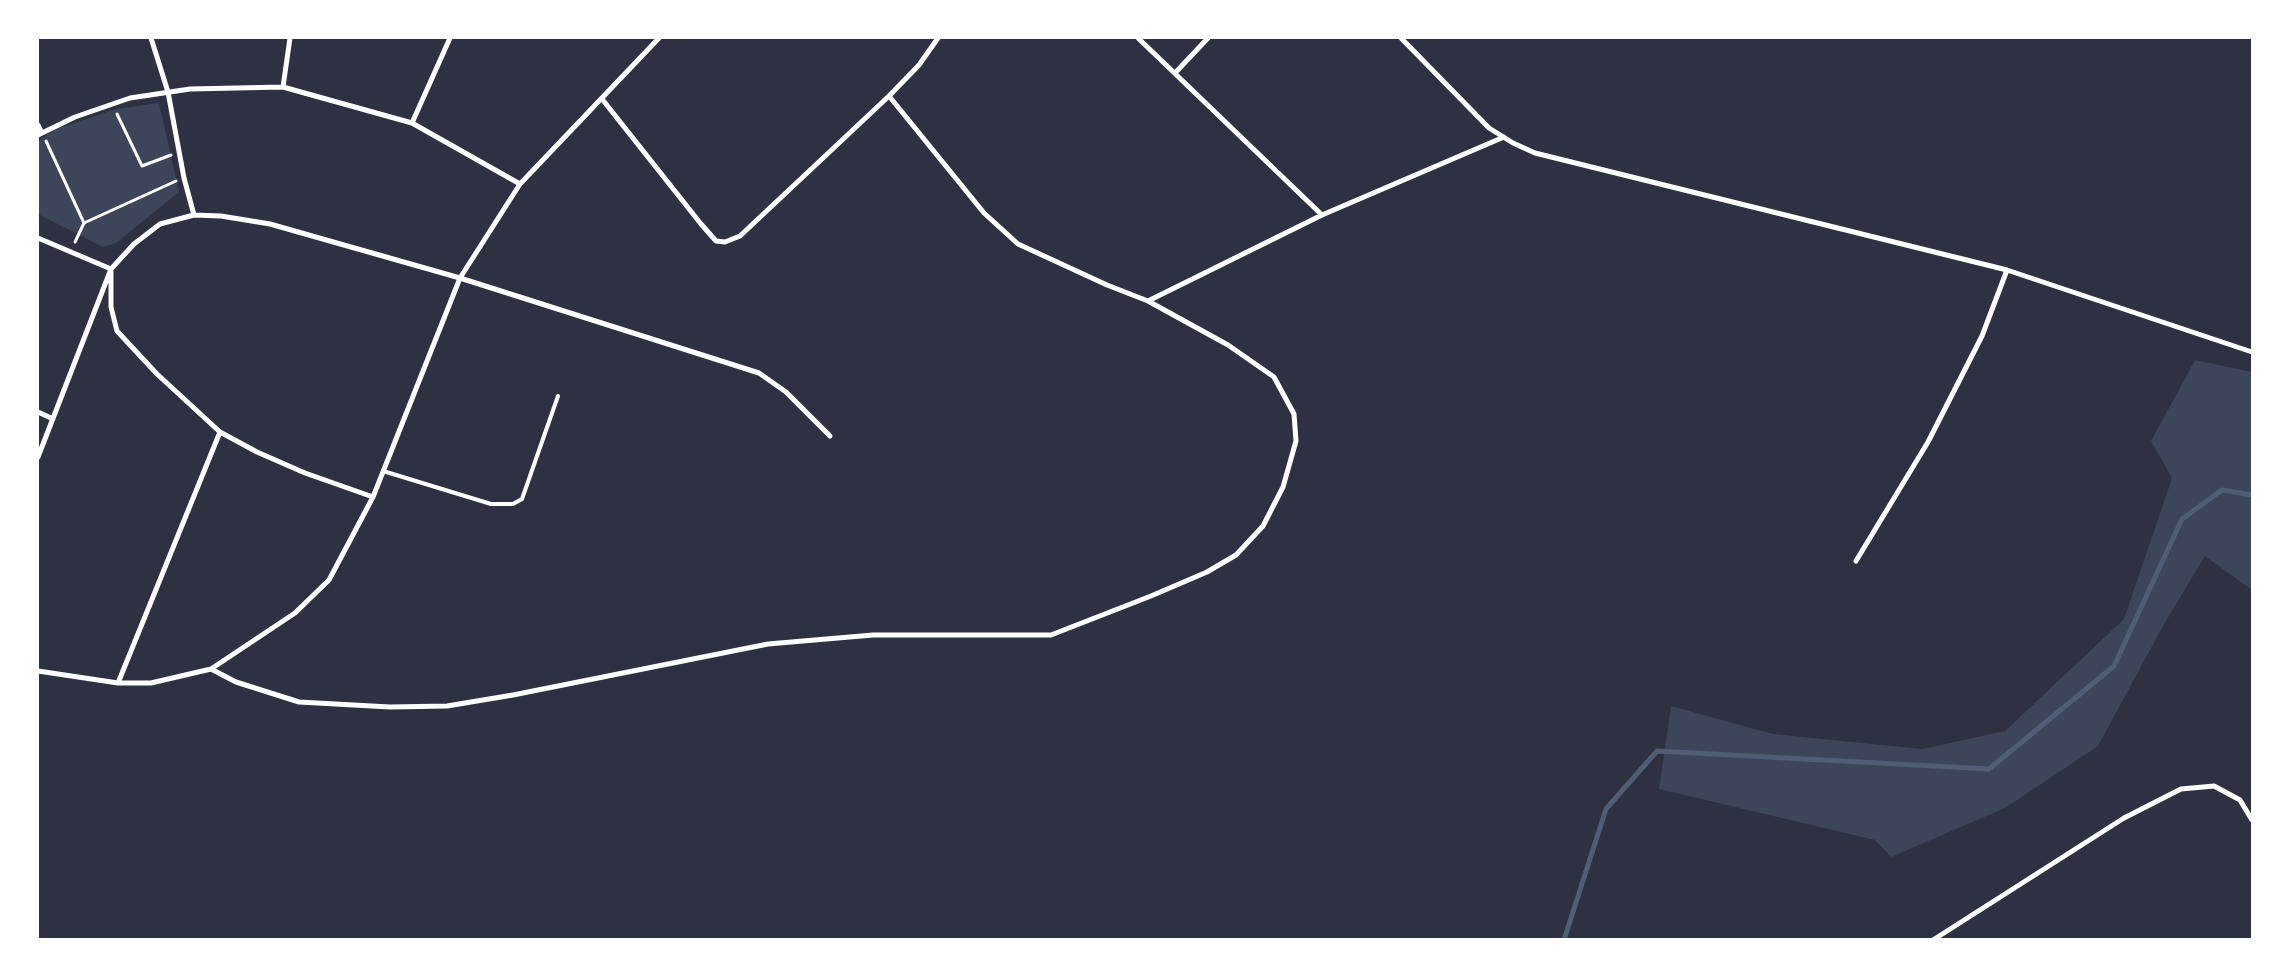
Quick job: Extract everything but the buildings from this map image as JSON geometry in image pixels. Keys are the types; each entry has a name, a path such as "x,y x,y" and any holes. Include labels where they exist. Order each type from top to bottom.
{"street":[{"path":"151,38 168,92 178,152 194,215"},
{"path":"283,87 290,38"},
{"path":"412,123 450,38"},
{"path":"38,671 118,683 151,683 211,669 250,645 295,613 329,580 373,497 460,278 520,184 659,38"},
{"path":"1138,38 1322,216"},
{"path":"1175,73 1208,38"},
{"path":"1401,38 1490,128 1535,153 2008,270 2252,352"},
{"path":"602,99 716,240 725,242 740,236 888,96 919,65 936,39"},
{"path":"38,125 39,133 112,104 168,92 190,89 283,87 412,123 520,184"},
{"path":"211,669 236,682 299,702 390,707 447,706 513,695 768,644 873,635 1051,635 1207,572 1236,555 1263,526 1283,487 1296,441 1294,414 1274,377 1228,346 1148,301 1107,285 1018,244 984,213 888,96"},
{"path":"1148,301 1322,216 1504,137"},
{"path":"38,457 111,269 134,244 160,224 194,215 221,216 270,224 460,278 759,373 786,392 830,436"},
{"path":"38,238 69,253 111,269"},
{"path":"111,269 111,308 117,331 157,374 220,432 257,452 305,473 373,497"},
{"path":"1856,561 1932,433 1982,336 2008,270"},
{"path":"38,412 53,419"},
{"path":"118,683 220,432"},
{"path":"1933,940 2124,818 2181,789 2214,786 2240,800 2252,820"}],"lane":[{"path":"383,471 491,504 513,504 522,499 558,396"}],"path":[{"path":"112,104 142,166 178,152"},
{"path":"39,133 84,223"},
{"path":"69,253 84,223 184,178"}],"shaded area":[{"path":"159,103 179,192 116,243 103,247 38,214 38,141 56,129 116,109"},
{"path":"2195,360 2252,372 2252,590 2205,556 2163,626 2098,746 2005,808 1891,857 1875,840 1659,789 1671,706 1773,734 1922,749 2005,731 2124,619 2172,478 2151,441"}],"waterway":[{"path":"1564,940 1606,809 1657,751 1989,769 2114,666 2182,519 2222,490 2252,495"}]}
